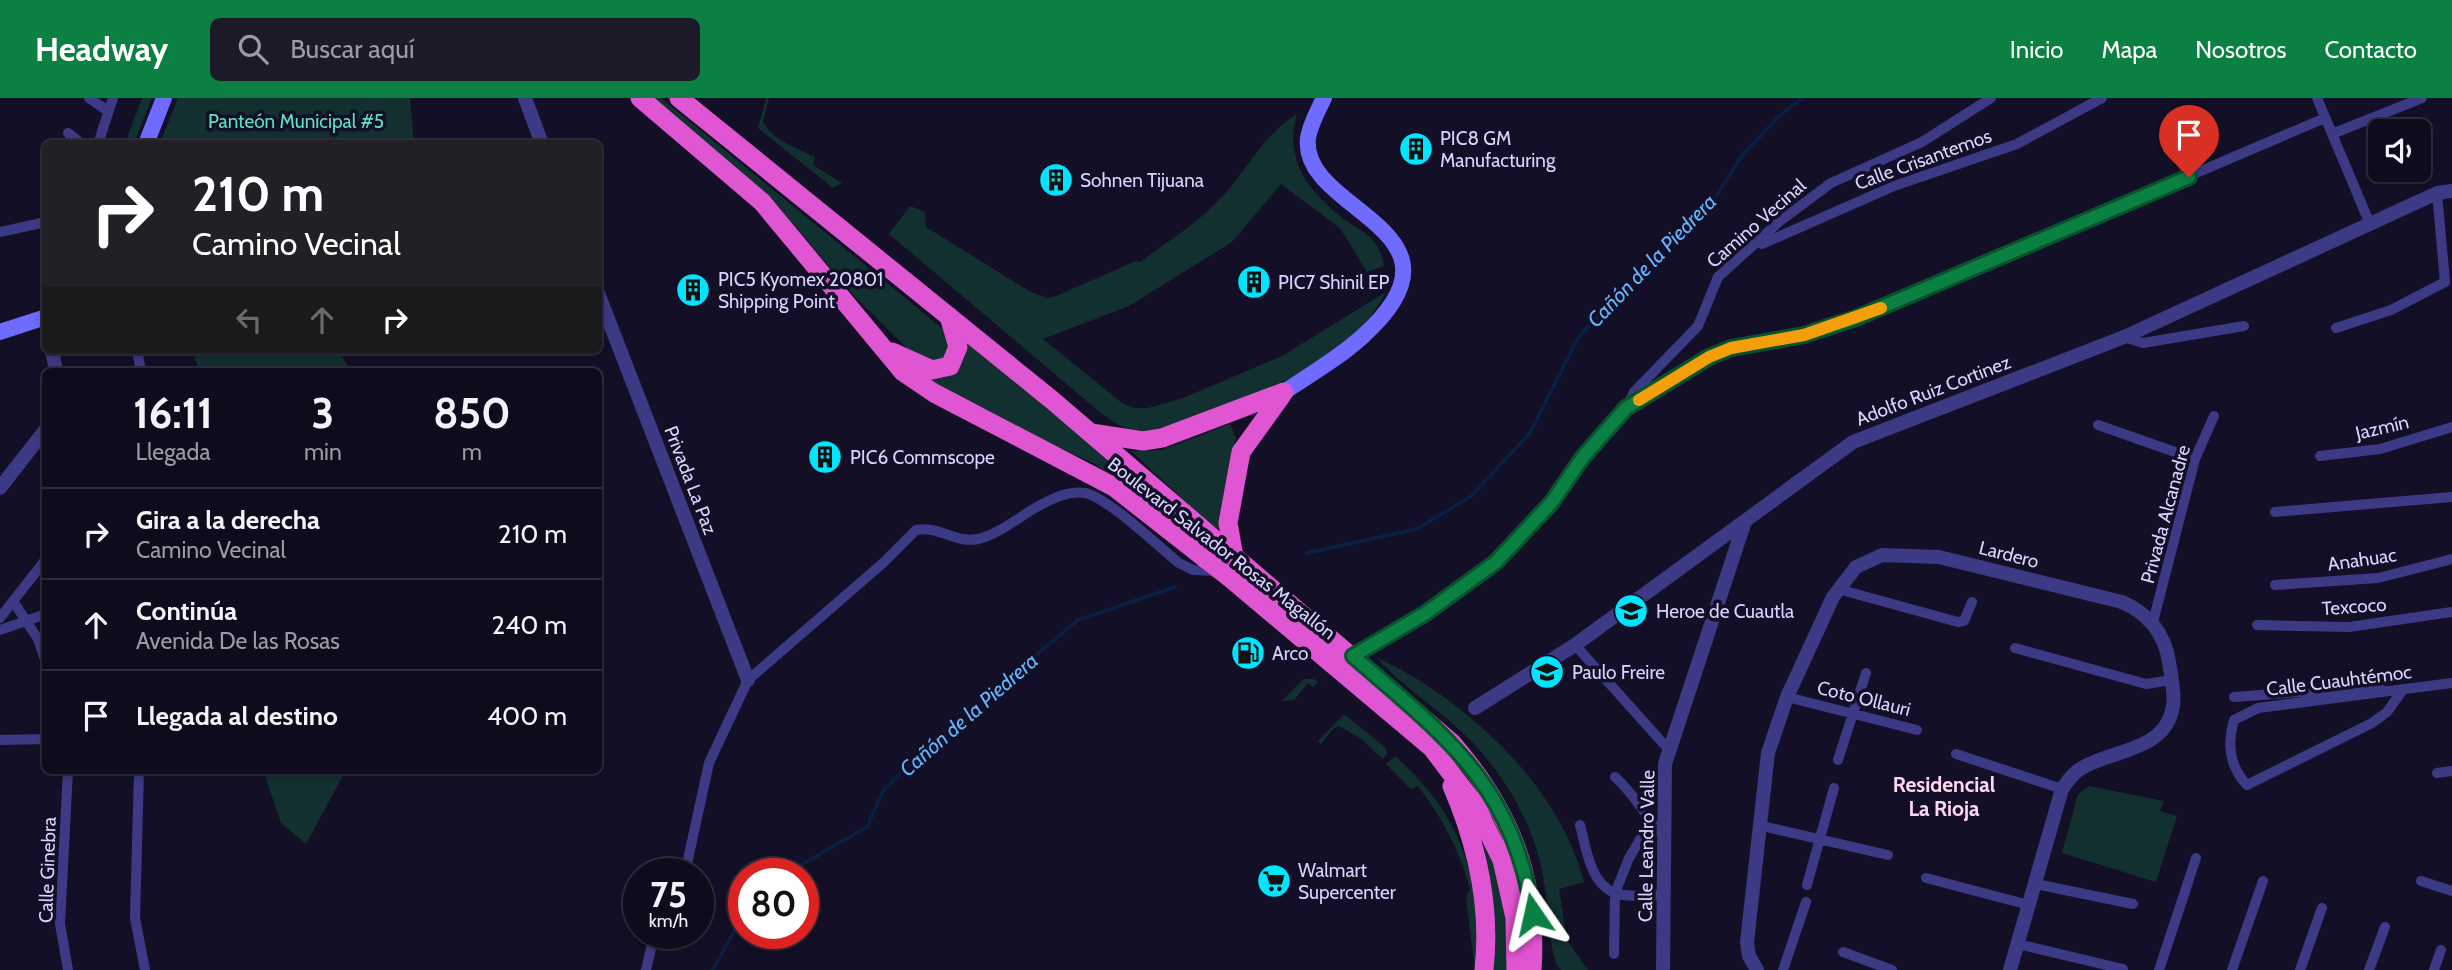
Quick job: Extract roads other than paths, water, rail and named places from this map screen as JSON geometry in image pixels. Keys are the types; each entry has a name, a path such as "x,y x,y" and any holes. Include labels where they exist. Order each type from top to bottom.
{"highway":[{"name":"Boulevard Salvador Rosas Magallón","path":"640,98 762,202 903,372 934,393 1072,462 1114,487 1227,564 1353,656 1452,743 1492,796 1518,849 1535,930 1529,970"},
{"name":"Boulevard Salvador Rosas Magallón","path":"679,98 947,312 1089,432 1227,564 1432,748 1475,805 1502,860 1529,970"},
{"path":"878,345 925,368 945,369 954,361 958,347 955,329 947,312"},
{"path":"1089,432 1143,440 1162,438 1284,392"},
{"path":"1227,564 1228,523 1241,452 1284,392"},
{"path":"1432,748 1460,803 1477,858 1486,920 1484,970"}],"main road":[{"path":"148,140 164,98"},
{"path":"1284,392 1365,334 1393,302 1400,280 1400,261 1392,239 1327,182 1313,163 1308,138 1324,98"},
{"path":"0,332 42,318"}],"street":[{"path":"89,98 108,111"},
{"path":"99,140 113,98"},
{"path":"525,98 540,140"},
{"name":"Camino Vecinal","path":"1353,656 1426,613 1496,562 1552,502 1583,457 1626,408 1634,392 1698,326 1718,277 1780,221 1831,183 1922,142 1991,98"},
{"name":"Calle Crisantemos","path":"1753,248 1894,186 2017,144 2102,98"},
{"path":"2317,98 2370,224"},
{"path":"2332,134 2421,98"},
{"path":"1626,408 1709,357 1731,348 1804,335 1856,318 2325,118"},
{"path":"68,133 77,140"},
{"path":"2169,137 2189,177"},
{"path":"2336,328 2391,310 2448,283 2445,192"},
{"name":"Adolfo Ruiz Cortinez","path":"1475,708 1575,645 1853,442 2124,337 2445,192"},
{"path":"0,232 42,223"},
{"name":"Privada La Paz","path":"602,303 748,680"},
{"path":"2124,337 2143,343 2244,326"},
{"name":"Privada Alcanadre","path":"2153,622 2195,458 2214,416"},
{"path":"2098,425 2195,458"},
{"name":"Jazmín","path":"2320,456 2380,449 2452,427"},
{"path":"0,488 42,434"},
{"path":"688,858 709,764 748,680 883,563 916,530 926,528 958,538 982,538 1068,493 1095,496 1186,567 1227,564"},
{"path":"2275,512 2452,497"},
{"name":"Calle Leandro Valle","path":"1663,970 1666,838 1663,775 1744,524"},
{"name":"Lardero","path":"1757,970 1749,956 1747,942 1766,827 1768,753 1787,697 1838,589 1856,567 1882,555 1939,557 2122,602 2135,607 2153,622"},
{"name":"Anahuac","path":"2275,585 2378,578 2452,559"},
{"path":"0,618 42,564"},
{"path":"1838,589 1958,622 1964,621 1972,602"},
{"path":"13,601 27,620 42,653"},
{"name":"Texcoco","path":"2257,625 2349,627 2452,612"},
{"path":"0,630 42,615"},
{"path":"2010,970 2062,789 2083,767 2155,739 2165,727 2173,706 2172,680 2168,657 2153,622"},
{"path":"1575,645 1669,750"},
{"path":"2015,648 2146,684 2172,680"},
{"path":"1838,760 1866,673"},
{"name":"Calle Cuauhtémoc","path":"2402,691 2387,712 2372,723 2247,785 2238,775 2231,757 2229,737 2234,720 2258,708 2452,683"},
{"path":"2234,696 2366,687 2388,692"},
{"name":"Coto Ollauri","path":"1787,697 1917,730"},
{"path":"0,740 42,739"},
{"path":"1955,754 2062,789"},
{"path":"2437,773 2452,771"},
{"name":"Calle Ginebra","path":"68,774 60,924 68,970"},
{"path":"139,774 135,918 145,970"},
{"path":"1615,777 1632,794 1650,823 1666,838"},
{"path":"1807,885 1834,788"},
{"path":"1614,954 1615,893 1629,858 1650,823"},
{"path":"1580,825 1596,877 1615,893 1665,895"},
{"path":"1766,827 1888,855"},
{"path":"2159,970 2196,858"},
{"path":"1926,878 2029,905"},
{"path":"2232,970 2263,881"},
{"path":"2421,881 2452,891"},
{"path":"2036,884 2133,904"},
{"path":"1783,970 1805,902"},
{"path":"2300,970 2322,908"},
{"path":"2369,970 2385,927"},
{"path":"2018,944 2123,969"},
{"path":"646,970 651,949"},
{"path":"2434,970 2441,950"},
{"path":"1843,952 1892,970"}],"waterway":[{"name":"Cañón de la Piedrera","path":"1307,553 1417,529 1471,496 1530,433 1578,338 1623,287 1713,201 1741,157 1778,117 1802,98"},
{"name":"Cañón de la Piedrera","path":"813,858 867,827 883,791 937,738 1078,620 1175,587"},
{"name":"Cañón de la Piedrera","path":"713,970 728,942"}],"place":[{"name":"PIC8 GM Manufacturing","path":"1416,149"},
{"name":"Sohnen Tijuana","path":"1056,180"},
{"name":"PIC7 Shinil EP","path":"1254,282"},
{"name":"PIC5 Kyomex 20801 Shipping Point","path":"693,290"},
{"name":"PIC6 Commscope","path":"825,457"},
{"name":"Heroe de Cuautla","path":"1631,611"},
{"name":"Arco","path":"1248,653"},
{"name":"Paulo Freire","path":"1547,672"},
{"name":"Walmart Supercenter","path":"1274,881"}],"district":[{"name":"Residencial La Rioja","path":"1944,797"}],"park label":[{"name":"Panteón Municipal #5","path":"296,121"}]}
